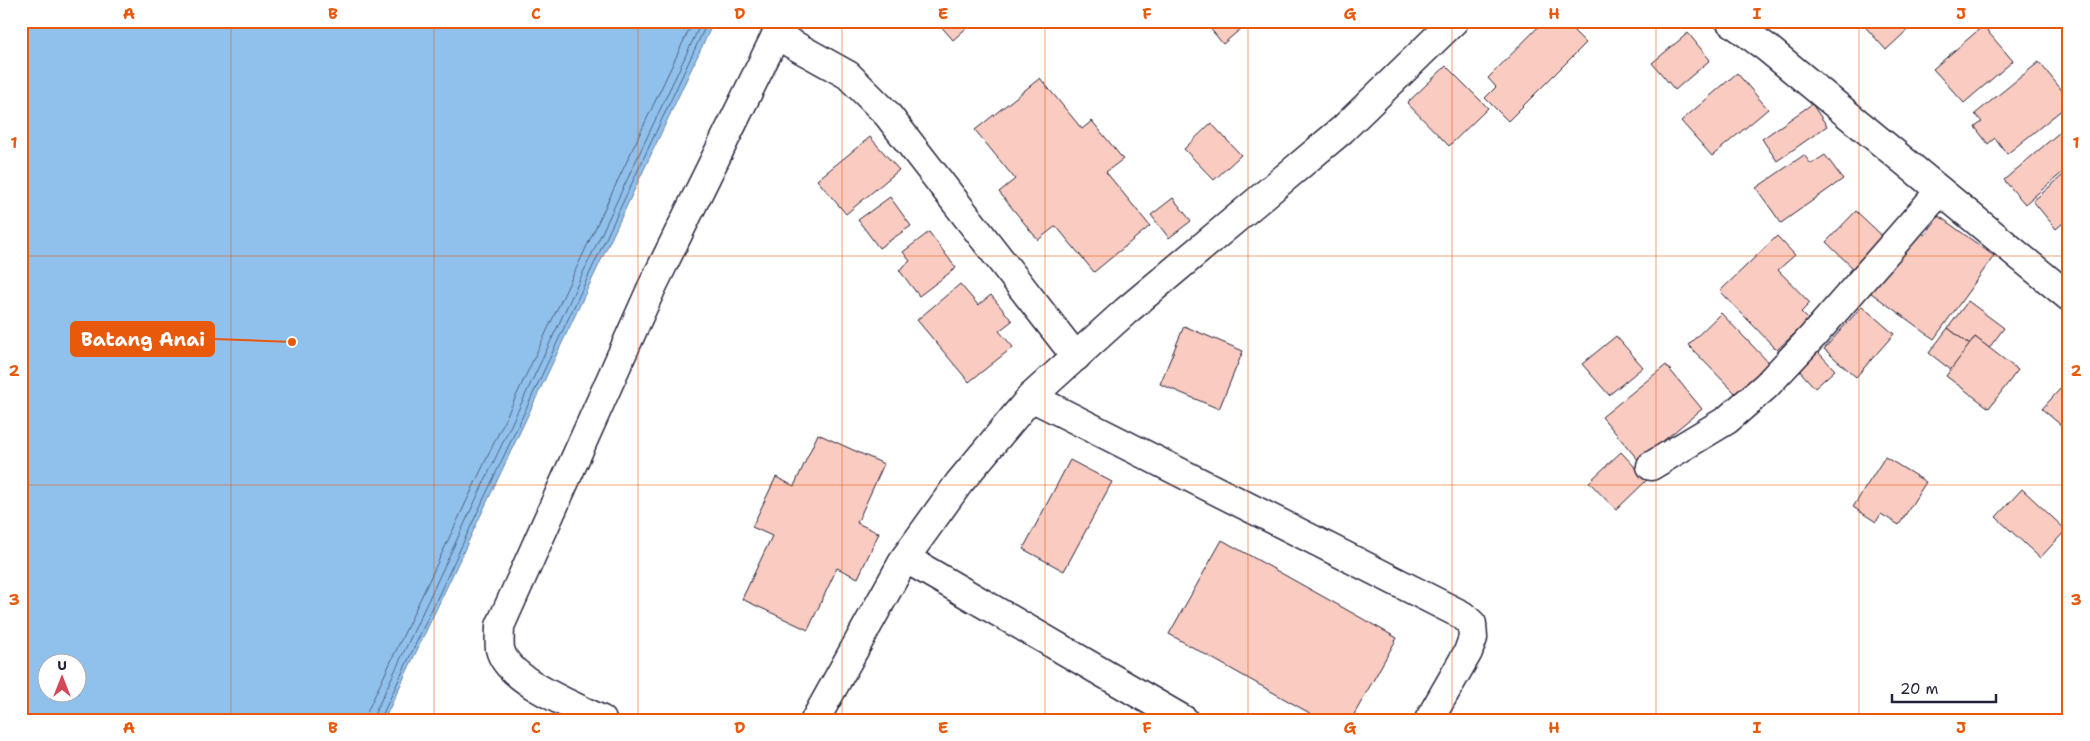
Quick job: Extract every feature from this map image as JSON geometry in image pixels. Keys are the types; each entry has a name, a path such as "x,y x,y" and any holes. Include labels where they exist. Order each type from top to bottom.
{"street":[{"path":"815,720 905,558 959,484 1031,397 1126,311 1342,130 1454,21"},
{"path":"1730,21 1767,48 2069,297"},
{"path":"602,720 528,684 510,666 500,650 500,626 652,287 780,28 848,75 887,114 1076,357"},
{"path":"1651,466 1727,420 1766,386 1813,336 1940,191"},
{"path":"1031,397 1462,615 1472,624 1473,638 1468,652 1429,720"},
{"path":"905,558 1184,720"}],"water":[{"path":"21,21 714,21 384,720 21,720"}],"building":[{"path":"942,21 970,21 972,23 953,40 939,24"},
{"path":"1204,21 1250,21 1223,44"},
{"path":"1544,21 1564,21 1586,43 1508,121 1485,98 1496,87 1488,78"},
{"path":"1860,21 1917,21 1886,50"},
{"path":"1983,26 2013,61 1964,103 1933,69"},
{"path":"1688,33 1710,60 1675,90 1652,63"},
{"path":"2039,62 2069,99 2069,104 2007,154 1995,138 1988,144 1975,127 1982,122 1975,114"},
{"path":"1446,66 1488,108 1449,146 1407,103"},
{"path":"1737,73 1768,109 1712,156 1681,121"},
{"path":"1040,78 1082,129 1092,121 1123,159 1106,172 1150,226 1094,272 1056,226 1038,240 999,192 1015,179 975,130"},
{"path":"1812,104 1827,126 1777,161 1762,139"},
{"path":"1211,123 1241,155 1214,180 1184,149"},
{"path":"2061,131 2069,139 2069,167 2025,204 2004,180"},
{"path":"870,137 899,170 846,214 817,180"},
{"path":"1804,155 1811,164 1825,155 1843,179 1781,223 1756,188"},
{"path":"2069,170 2069,218 2056,229 2033,201"},
{"path":"890,197 911,226 879,248 858,220"},
{"path":"1173,198 1191,221 1169,238 1151,215"},
{"path":"1856,211 1890,243 1860,275 1826,242"},
{"path":"1939,216 1994,256 1934,339 1867,290 1913,227 1925,235"},
{"path":"929,232 956,268 919,296 899,270 910,261 903,252"},
{"path":"1777,236 1795,255 1778,270 1810,303 1801,312 1809,320 1777,350 1720,291"},
{"path":"960,284 978,305 991,295 1012,321 999,331 1013,347 969,382 917,320"},
{"path":"1968,301 2004,328 1989,348 1975,337 1970,345 1948,328"},
{"path":"1862,306 1894,334 1856,377 1824,349"},
{"path":"1721,313 1772,366 1739,397 1688,345"},
{"path":"1184,326 1243,351 1219,409 1160,384"},
{"path":"1948,328 1970,345 1951,370 1929,353"},
{"path":"1616,336 1643,367 1609,395 1582,364"},
{"path":"1975,337 2018,370 1989,408 1946,376"},
{"path":"1817,351 1835,370 1815,388 1797,368"},
{"path":"1666,365 1702,409 1639,461 1602,417"},
{"path":"2069,379 2069,432 2042,409"},
{"path":"818,434 884,464 857,523 879,533 858,578 837,568 808,630 742,599 772,536 752,527 776,477 794,486"},
{"path":"1621,452 1647,480 1616,510 1589,482"},
{"path":"1885,457 1926,482 1899,525 1881,514 1876,522 1853,507"},
{"path":"1070,460 1112,482 1064,571 1023,549"},
{"path":"2022,489 2066,530 2040,558 1996,517"},
{"path":"1222,540 1397,638 1351,720 1322,720 1169,634"}],"place":[{"name":"Batang Anai","path":"292,342"}]}
